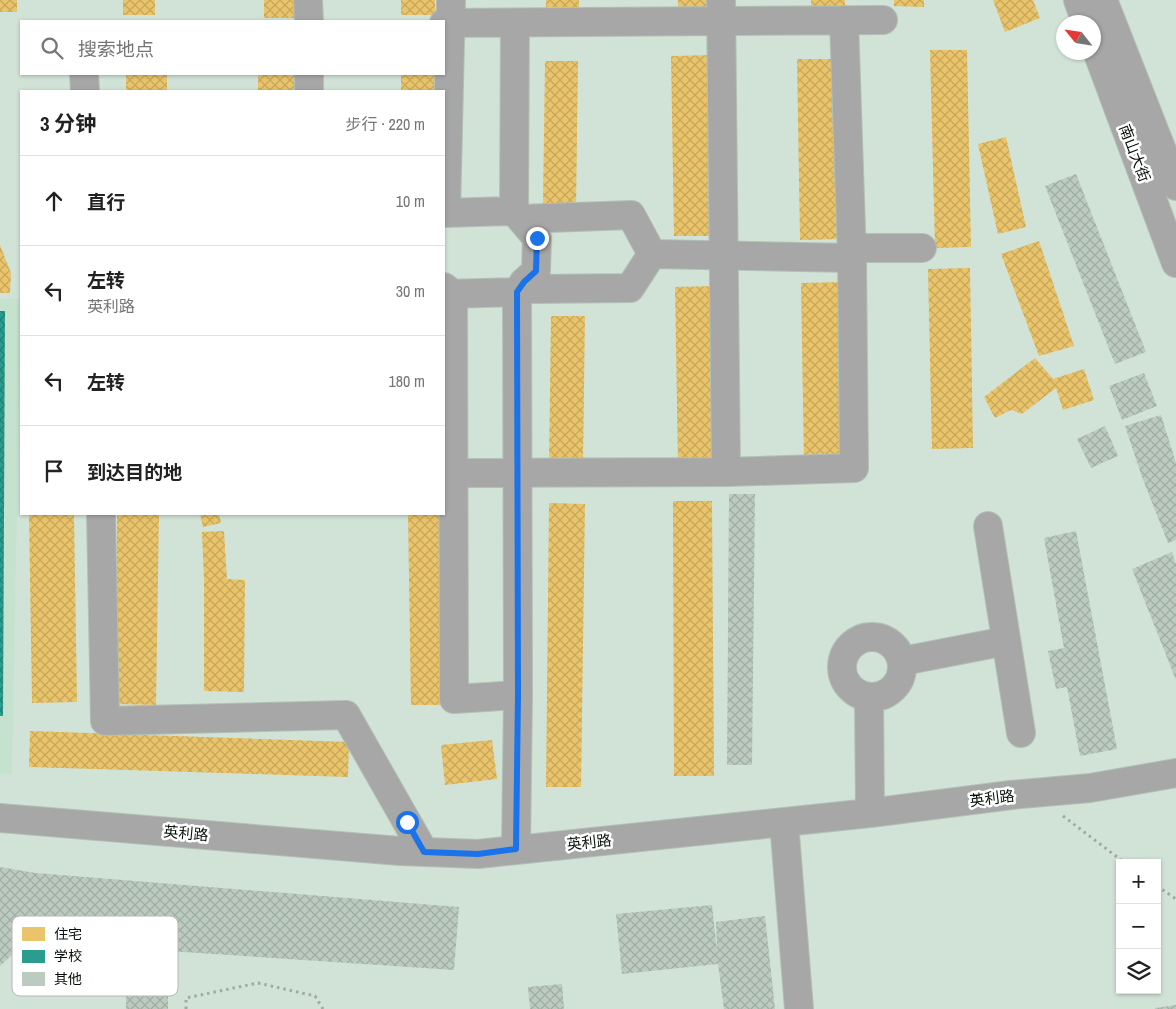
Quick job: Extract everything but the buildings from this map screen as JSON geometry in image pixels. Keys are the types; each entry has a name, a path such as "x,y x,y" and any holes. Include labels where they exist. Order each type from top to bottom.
{"street":[{"path":"308,0 309,20"},
{"path":"1078,0 1083,15"},
{"name":"南山大街","path":"1103,0 1176,186"},
{"path":"721,11 726,472"},
{"path":"652,254 631,215 445,213 448,16 515,23 721,11 844,20 883,20"},
{"path":"448,473 726,472 854,468 852,253 844,20"},
{"path":"515,23 518,215 537,238 536,271 520,287 517,472 518,695 516,849"},
{"name":"南山大街","path":"1100,60 1176,263"},
{"path":"84,75 85,90"},
{"path":"309,75 309,90"},
{"path":"652,254 724,256 852,253 922,248"},
{"path":"518,695 454,699 448,473 447,292 520,287 532,289 630,288 652,254"},
{"path":"101,515 105,721 346,715 424,852"},
{"path":"988,526 1021,733"},
{"path":"873,636 886,639 897,648 903,661 902,675 895,688 883,696 869,698 856,694 847,684 842,672 843,659 849,647 860,639 873,636"},
{"path":"903,661 1006,641"},
{"path":"869,698 870,813"},
{"name":"英利路","path":"0,818 424,852 478,854 870,813 1011,795 1090,788 1176,773"},
{"path":"784,822 799,1009"}],"path":[{"path":"1062,816 1120,859"},
{"path":"1161,889 1176,899"},
{"path":"186,1009 186,998 258,983 315,996 324,1009"}],"shaded area":[{"path":"0,299 20,299 12,774 0,773"}],"route":[{"path":"407,822 424,852 478,854 516,849 518,695 517,292 524,282 536,271 537,238"}]}
